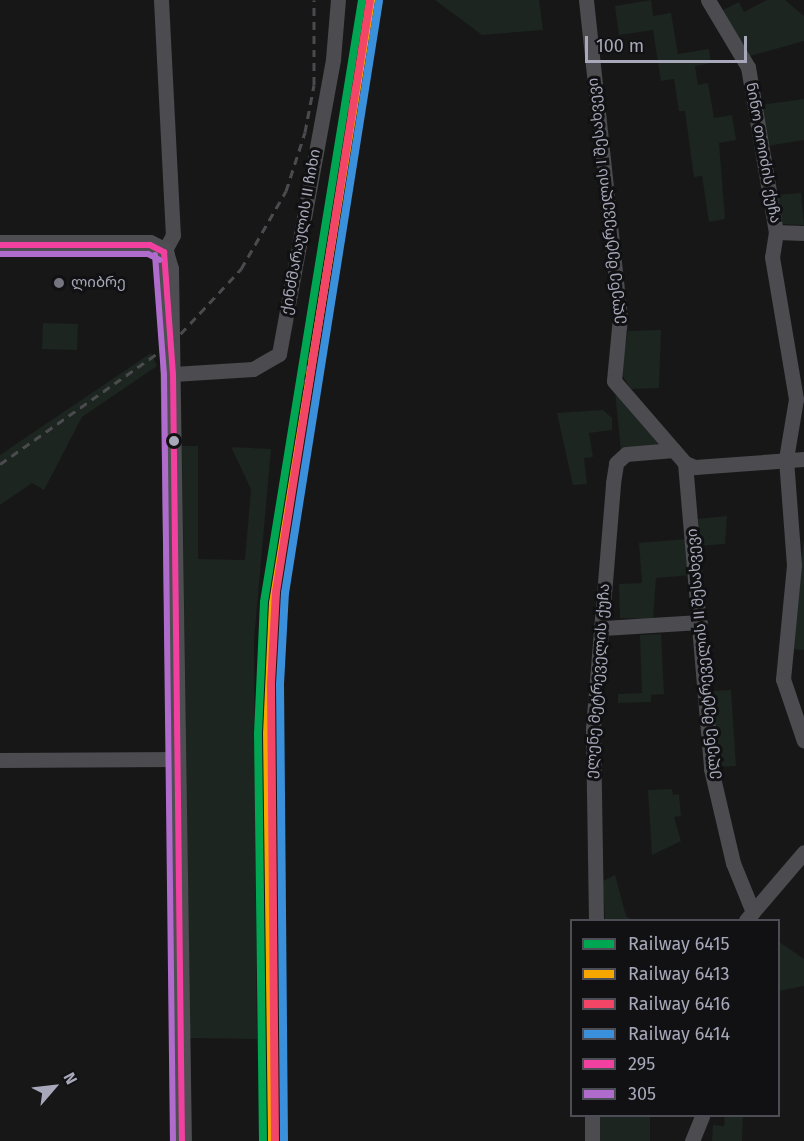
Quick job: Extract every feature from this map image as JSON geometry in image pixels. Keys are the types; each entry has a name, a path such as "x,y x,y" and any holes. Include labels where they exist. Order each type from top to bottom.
{"main road":[{"path":"0,245 150,245 164,252 169,268 173,374 182,1141"}],"street":[{"path":"161,0 174,235 164,252"},
{"name":"ქინძმარაულის II ჩიხი","path":"173,374 253,369 279,354 333,59 338,0"},
{"name":"ელენე მეტრეველის I შესახვევი","path":"586,0 620,317 612,374 674,450"},
{"name":"ნინო თოიძის ქუჩა","path":"708,0 748,68 776,232 772,257 796,399 786,459 794,565 783,679 804,741"},
{"path":"776,232 804,233"},
{"path":"674,450 685,463 695,467 804,459"},
{"name":"ელენე მეტრეველის ქუჩა","path":"596,919 592,740 603,628 600,603 616,462 631,451 674,450"},
{"name":"ელენე მეტრეველის II შესახვევი","path":"685,463 711,769 733,863 750,916"},
{"path":"603,628 700,622"},
{"path":"0,760 178,759"},
{"path":"750,916 804,852"},
{"path":"591,1117 592,1141"},
{"path":"692,1141 702,1117"}],"shaded area":[{"path":"435,0 539,0 543,30 482,35"},
{"path":"651,0 653,16 671,13 678,54 709,49 711,63 695,66 698,85 708,83 714,118 732,115 736,140 719,143 725,219 709,222 702,176 694,177 685,111 679,111 674,79 661,81 653,30 619,35 615,6"},
{"path":"767,0 785,0 804,16 804,41 750,56 721,11 739,2 744,12"},
{"path":"804,99 804,140 767,146 760,105"},
{"path":"801,193 804,225 780,224 776,195"},
{"path":"43,323 78,324 77,350 42,349"},
{"path":"661,330 659,388 631,389 620,372 628,331"},
{"path":"151,353 157,366 82,417 44,490 32,483 0,505 0,455"},
{"path":"615,391 665,446 621,451"},
{"path":"603,410 612,418 612,430 589,433 593,457 584,458 587,484 573,485 557,413"},
{"path":"182,446 198,446 198,559 245,560 251,489 231,447 271,449 254,640 257,1039 190,1038"},
{"path":"727,516 725,544 699,546 697,519"},
{"path":"686,539 691,575 656,578 653,619 620,618 619,584 642,583 639,543"},
{"path":"804,539 804,650 790,649"},
{"path":"661,634 664,694 651,695 651,702 618,703 618,694 642,693 640,635"},
{"path":"731,690 736,766 716,767 712,691"},
{"path":"672,789 673,795 679,794 681,816 674,817 681,841 652,855 648,790"},
{"path":"615,875 626,916 630,919 605,919 603,881"},
{"path":"780,942 804,959 804,986 780,991"},
{"path":"595,1117 650,1117 650,1141 596,1141"},
{"path":"725,1117 743,1117 742,1141 712,1141 713,1125 724,1126"}],"railway":[{"path":"0,464 171,344 241,269 286,191 305,132 314,85 314,0"},
{"path":"360,64 379,0"},
{"path":"348,138 352,61"},
{"path":"294,414 314,342"}],"rail line":[{"name":"6415","path":"263,1141 258,734 264,602 362,0"},
{"name":"6416","path":"275,1141 271,684 276,592 370,0"},
{"name":"6413","path":"272,1141 267,734 273,603 371,1"},
{"name":"6414","path":"284,1141 280,684 285,593 379,1"}],"transit line":[{"name":"295","path":"0,245 150,245 164,252"},
{"name":"295","path":"164,252 173,374 182,1141"},
{"name":"305","path":"0,254 148,254 160,260"},
{"name":"305","path":"155,255 164,374 173,1141"}],"place":[{"name":"ლიბრე","path":"59,283"}]}
